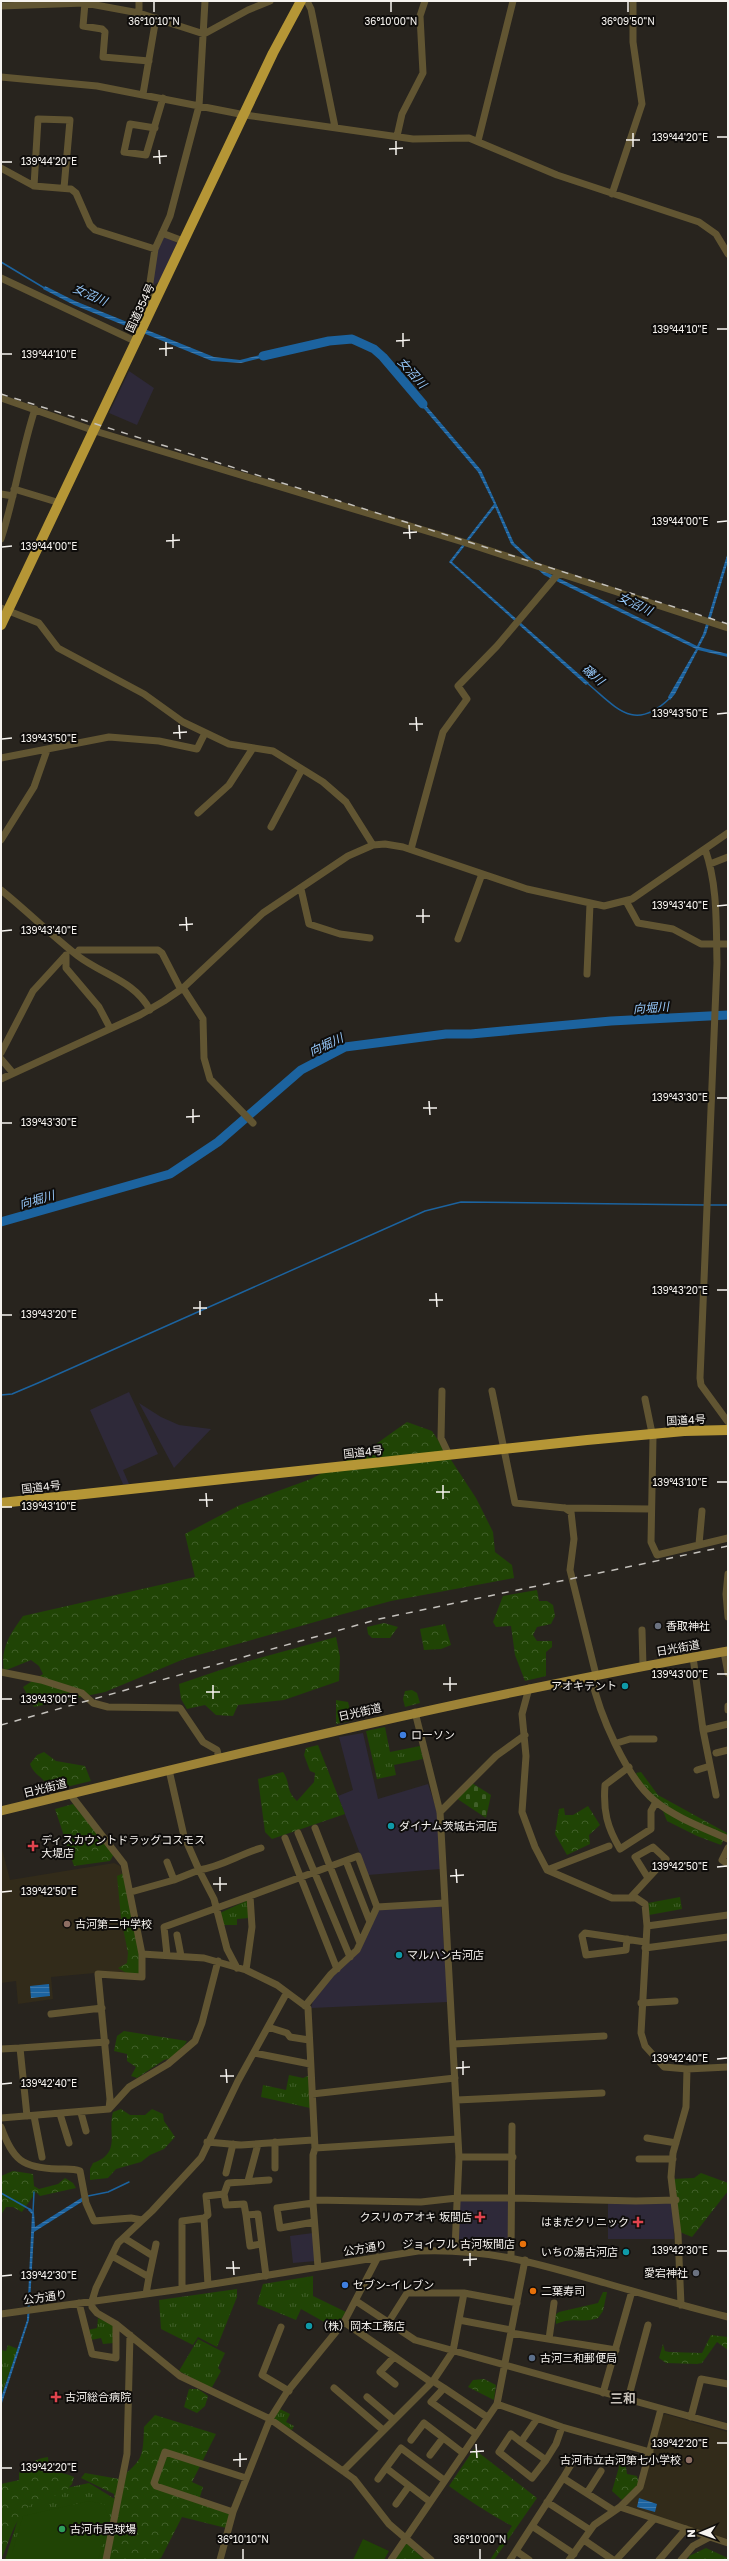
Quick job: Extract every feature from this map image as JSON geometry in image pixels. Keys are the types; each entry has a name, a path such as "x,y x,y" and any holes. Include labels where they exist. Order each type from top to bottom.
{"highway":[{"name":"国道354号","path":"1,625 4,609 60,503 141,334 183,241 245,115 273,54 301,1"},
{"name":"国道4号","path":"1,1503 449,1454 652,1434 728,1430"}],"main road":[{"name":"日光街道","path":"1,1811 415,1712 643,1666 726,1652"}],"street":[{"path":"139,1 139,13"},
{"path":"151,312 149,308 149,289 155,249 170,216 199,106 206,1"},
{"path":"1,6 85,3 139,13 204,34 248,10 270,1"},
{"path":"307,1 311,9 335,127"},
{"path":"396,136 402,114 423,73 420,16 425,1"},
{"path":"478,140 513,1"},
{"path":"614,195 642,104 633,42 633,1"},
{"path":"85,3 83,26 102,29 106,32 103,57 149,61"},
{"path":"143,94 156,18"},
{"path":"1,77 97,86 245,115 396,136 413,138 451,136 478,140 557,175 704,225 718,236 728,254"},
{"path":"155,128 130,124 124,152 146,155 155,128 163,98"},
{"path":"34,186 38,119 70,120 64,188"},
{"path":"1,168 34,186 64,188 76,193 90,225 95,230 155,249"},
{"path":"162,233 183,241"},
{"path":"1,278 141,334"},
{"path":"1,398 95,431 173,452 465,543 529,565 728,628"},
{"path":"1,539 3,526 13,493 23,445 35,409"},
{"path":"1,494 13,493 60,503"},
{"path":"411,849 443,732 467,700 458,686 497,646 517,621 552,583 555,573"},
{"path":"4,609 38,623 58,648 144,694 183,722 229,744 253,748 265,748 273,751 323,782 346,802 373,846"},
{"path":"1,758 109,737 159,741 197,749 206,733"},
{"path":"198,813 229,785 253,748"},
{"path":"1,840 34,787 46,750"},
{"path":"271,827 302,769"},
{"path":"1,1079 150,1010 182,989 254,921 348,856 373,846 392,844 411,849 527,889 604,906 626,901 645,891 728,833"},
{"path":"705,849 710,864 716,906 717,945 708,1205 700,1378 701,1385 728,1422"},
{"path":"710,864 728,857"},
{"path":"458,939 482,874"},
{"path":"301,888 309,924 340,934 370,938"},
{"path":"1,890 73,952 95,968 133,987 141,994 150,1010"},
{"path":"626,901 638,923 673,929 701,944 728,944"},
{"path":"587,974 590,904"},
{"path":"1,1053 32,991 65,956 79,950 158,950 162,953 182,989 203,1019 204,1058 210,1079 252,1122"},
{"path":"65,956 66,968 100,1007 110,1028"},
{"path":"1,1059 13,1073"},
{"path":"442,1391 441,1438 449,1454"},
{"path":"492,1391 515,1503 565,1508 651,1509"},
{"path":"644,1398 652,1434 651,1542 657,1555 728,1538"},
{"path":"565,1508 571,1512 574,1539 571,1575 600,1711 638,1784 656,1802 728,1839"},
{"path":"699,1544 702,1511"},
{"path":"728,1574 726,1594 728,1617"},
{"path":"642,1630 643,1666"},
{"path":"726,1652 728,1673"},
{"path":"694,1657 703,1730 716,1795"},
{"path":"1,1672 41,1680 82,1693 93,1703 108,1707 180,1708 203,1742 216,1750 219,1758"},
{"path":"529,1688 523,1707 526,1756 522,1812 535,1847 547,1870 612,1898 636,1898 645,1904 647,1926 641,2003 641,2032 646,2046 664,2067 687,2069 728,2067"},
{"path":"415,1712 440,1812 454,2044 459,2157 455,2250"},
{"path":"703,1730 728,1724"},
{"path":"440,1812 496,1756 524,1735"},
{"path":"617,1744 630,1739 654,1739"},
{"path":"716,1753 728,1750"},
{"path":"697,1770 710,1766"},
{"path":"629,1767 605,1785 604,1800 608,1828 620,1849 650,1829 651,1811 656,1802"},
{"path":"169,1770 184,1836 216,1909 227,1950 237,1968"},
{"path":"70,1794 124,1864 131,1892 142,1954 142,1977 98,1974 106,2042 110,2099 109,2109"},
{"path":"315,1828 360,1943"},
{"path":"298,1833 350,1957"},
{"path":"285,1838 337,1968"},
{"path":"547,1870 608,1846"},
{"path":"630,1898 666,1859 653,1847 635,1857 648,1878"},
{"path":"131,1892 174,1880 199,1870 212,1868 238,1855 261,1848"},
{"path":"728,1848 722,1860 728,1864"},
{"path":"167,1955 164,1927 358,1856 377,1907 357,1950 337,1968 305,2006"},
{"path":"346,1861 369,1922"},
{"path":"167,1862 174,1880"},
{"path":"246,1970 252,1927 250,1896"},
{"path":"377,1907 445,1903"},
{"path":"647,1926 728,1915"},
{"path":"627,1939 626,1950 586,1955 582,1936 585,1933 627,1939 645,1945 728,1937"},
{"path":"177,1935 181,1956"},
{"path":"142,1954 181,1956 218,1961 246,1970 276,1985 286,1994 308,2008 315,2148 313,2155 313,2202 318,2267"},
{"path":"1,2118 81,2113 109,2109 129,2087 168,2064 195,2040 202,2023 218,1961"},
{"path":"286,1994 254,2053 201,2158 193,2169 118,2243 92,2301 94,2311 116,2324 180,2376 270,2419 354,2479 389,2524 431,2560"},
{"path":"641,2003 674,2001"},
{"path":"51,2014 102,2008"},
{"path":"268,2027 287,2033 290,2037 309,2040"},
{"path":"454,2044 604,2036"},
{"path":"1,2049 39,2048 106,2042"},
{"path":"20,2048 31,2116 42,2157"},
{"path":"254,2053 310,2064"},
{"path":"681,2305 676,2200 671,2177 676,2143 686,2108 687,2069"},
{"path":"312,2094 455,2078"},
{"path":"457,2100 602,2093"},
{"path":"81,2113 86,2131"},
{"path":"60,2114 69,2143"},
{"path":"511,2257 513,2198 512,2126"},
{"path":"1,2127 16,2159 25,2165 42,2169 80,2171 86,2203 94,2221 131,2218 142,2220"},
{"path":"647,2138 676,2143"},
{"path":"315,2148 458,2139"},
{"path":"208,2142 258,2144 314,2140"},
{"path":"275,2142 275,2168"},
{"path":"226,2173 233,2144"},
{"path":"248,2182 258,2144"},
{"path":"459,2157 513,2157"},
{"path":"639,2159 673,2159"},
{"path":"262,2244 250,2246 244,2204 226,2205 224,2194 228,2183 269,2180"},
{"path":"182,2289 182,2221 204,2218 208,2215 206,2196 224,2194"},
{"path":"314,2222 280,2228 277,2208 313,2202 421,2202 458,2198 636,2201 676,2200"},
{"path":"246,2215 258,2214 266,2276"},
{"path":"204,2218 208,2285"},
{"path":"124,2238 154,2256"},
{"path":"146,2294 156,2244"},
{"name":"公方通り","path":"1,2314 182,2289 418,2251 455,2250 525,2260 728,2317"},
{"path":"112,2256 150,2276"},
{"path":"220,2560 233,2512 270,2419 289,2391 344,2322 356,2302 378,2257"},
{"path":"391,2560 429,2501 497,2404 525,2260"},
{"path":"604,2393 632,2291"},
{"path":"388,2323 407,2293 464,2293 517,2303"},
{"path":"343,2471 432,2381 453,2351 464,2293"},
{"path":"356,2302 415,2340 728,2427"},
{"path":"79,2303 92,2354 116,2358 116,2324"},
{"path":"549,2340 554,2303"},
{"path":"459,2320 549,2340 616,2350"},
{"path":"344,2322 394,2357 487,2417"},
{"path":"628,2399 648,2325"},
{"path":"281,2327 262,2375 289,2391"},
{"path":"106,2560 127,2454 130,2335"},
{"path":"394,2357 380,2372 395,2384"},
{"path":"691,2417 701,2378 728,2384"},
{"path":"334,2388 383,2430"},
{"path":"444,2388 431,2402 476,2434"},
{"path":"367,2397 393,2419"},
{"path":"497,2404 562,2427 650,2452"},
{"path":"569,2560 590,2530 600,2519 616,2509 640,2487 661,2409"},
{"path":"521,2442 537,2419"},
{"path":"411,2440 424,2423 463,2453"},
{"path":"546,2460 511,2434 499,2452 532,2478 546,2460 556,2444 562,2427"},
{"path":"430,2455 443,2438"},
{"path":"378,2479 401,2448 444,2480"},
{"path":"233,2512 156,2486 154,2483 165,2452 246,2478"},
{"path":"510,2560 572,2463"},
{"path":"386,2468 429,2501"},
{"path":"587,2493 601,2472"},
{"path":"563,2478 616,2509 654,2519 728,2543"},
{"path":"396,2504 409,2486"},
{"path":"547,2502 590,2530"},
{"path":"584,2540 615,2560 654,2519"},
{"path":"532,2526 574,2554"},
{"path":"659,2560 686,2529"},
{"path":"681,2560 693,2546 710,2537"},
{"path":"516,2551 529,2560"}],"shaded area":[{"path":"164,236 177,243 160,281 151,287 156,252"},
{"path":"129,371 154,388 137,425 109,413"},
{"path":"129,1392 158,1454 123,1470 129,1484 123,1484 90,1410"},
{"path":"139,1403 161,1417 179,1425 211,1429 174,1468"},
{"path":"363,1733 378,1799 428,1784 438,1814 440,1869 368,1875 338,1796 353,1790 339,1737"},
{"name":"古河第二中学校","path":"1,1845 10,1880 114,1863 120,1866 127,1893 138,1972 95,1973 51,1977 53,1999 18,2004 16,1981 1,1983"},
{"path":"441,1906 448,2002 311,2008 314,1997 326,1982 359,1951 379,1909"},
{"path":"459,2200 511,2200 510,2250 492,2245 458,2243"},
{"path":"673,2202 674,2239 608,2239 608,2203"},
{"path":"313,2233 316,2261 293,2263 290,2236"},
{"name":"古河市立古河第七小学校","path":"665,2414 728,2432 728,2541 627,2508 627,2503 642,2489 662,2416"}],"green space":[{"path":"407,1422 432,1431 476,1498 493,1532 495,1552 512,1565 514,1578 391,1601 184,1659 105,1692 34,1707 23,1687 43,1674 39,1666 31,1660 4,1671 3,1656 7,1642 23,1616 195,1577 185,1534 240,1505 311,1479 376,1444"},
{"path":"537,1590 539,1601 547,1601 553,1605 555,1616 551,1624 537,1627 533,1635 537,1641 552,1641 552,1647 546,1652 546,1676 525,1681 515,1655 511,1626 496,1627 493,1622 503,1596"},
{"path":"384,1623 398,1627 390,1638 372,1638 368,1634 367,1627"},
{"path":"445,1624 451,1645 441,1649 424,1650 420,1629"},
{"path":"336,1637 340,1657 339,1681 284,1700 238,1705 233,1716 216,1715 205,1705 187,1709 181,1699 179,1684 241,1663"},
{"path":"412,1690 417,1693 420,1703 405,1707 403,1699 405,1691"},
{"path":"336,1700 348,1702 352,1718 350,1721 336,1724"},
{"path":"385,1727 390,1752 420,1746 423,1759 394,1765 396,1775 377,1779 366,1731"},
{"path":"318,1745 345,1814 272,1839 265,1832 258,1779 283,1772 287,1780 289,1790 297,1801 314,1782 315,1773 310,1771 304,1755 306,1748"},
{"path":"44,1752 56,1761 85,1766 91,1781 58,1789 49,1789 30,1764 37,1755"},
{"path":"641,1772 658,1795 727,1833 721,1845 697,1836 667,1821 663,1811 647,1799 636,1773"},
{"path":"472,1783 491,1795 486,1818 456,1798"},
{"path":"73,1804 114,1854 110,1861 74,1866 55,1809"},
{"path":"588,1806 600,1825 589,1835 590,1844 567,1855 555,1834 559,1809 564,1808 565,1815 573,1815"},
{"path":"124,1873 140,1953 140,1974 128,1974 118,1968 127,1963 128,1953 121,1918 117,1876"},
{"path":"680,1897 682,1909 649,1915 648,1903"},
{"path":"248,1900 249,1918 237,1919 237,1925 224,1925 220,1913"},
{"path":"124,2031 187,2041 177,2057 164,2060 137,2078 131,2076 136,2067 127,2061 127,2054 114,2051 117,2036"},
{"path":"289,2075 303,2078 310,2075 310,2108 261,2097 263,2085 286,2090"},
{"path":"121,2109 130,2115 145,2115 152,2109 163,2114 164,2121 175,2137 164,2149 150,2155 141,2162 116,2169 108,2178 90,2180 90,2169 93,2163 102,2159 108,2154 112,2142 113,2112"},
{"path":"13,2171 33,2174 34,2186 39,2189 58,2184 65,2178 73,2183 76,2188 40,2196 36,2192 22,2212 13,2207 6,2207 1,2215 1,2176"},
{"path":"701,2173 728,2183 728,2191 692,2237 680,2232 673,2179 694,2178"},
{"path":"313,2276 313,2296 346,2312 335,2328 301,2309 296,2320 257,2304 263,2284"},
{"path":"237,2289 237,2297 217,2347 198,2337 193,2345 161,2329 159,2300"},
{"path":"603,2292 607,2292 603,2311 598,2318 593,2320 573,2320 556,2324 555,2315 559,2312 598,2303"},
{"path":"98,2318 115,2326 114,2343 103,2344 101,2338 91,2340 88,2330 97,2328"},
{"path":"711,2335 728,2337 728,2350 717,2342 702,2363 697,2364 666,2363 659,2358 663,2344 665,2351 669,2352 702,2353"},
{"path":"198,2339 225,2353 218,2368 221,2371 211,2389 179,2371"},
{"path":"8,2345 18,2349 1,2396 1,2350 6,2351"},
{"path":"484,2379 496,2385 494,2400 468,2387 473,2380"},
{"path":"189,2389 198,2389 208,2396 205,2406 197,2413 184,2407"},
{"path":"278,2408 290,2414 286,2422 294,2426 292,2430 272,2419"},
{"path":"155,2415 216,2434 192,2482 203,2487 198,2503 230,2514 226,2528 182,2517 161,2558 156,2560 105,2560 115,2514 114,2494 81,2478 85,2473 119,2479 127,2473 140,2457 143,2445 144,2427"},
{"path":"474,2449 537,2498 494,2560 490,2560 512,2526 464,2497 449,2486"},
{"path":"48,2457 49,2468 74,2477 72,2484 62,2495 48,2497 37,2501 28,2507 15,2525 1,2560 1,2484 19,2480 19,2473 25,2467 36,2460"},
{"path":"621,2460 625,2461 627,2474 637,2476 639,2484 622,2500 612,2491"},
{"name":"古河市民球場","path":"89,2483 118,2501 106,2560 5,2560 25,2497"},
{"name":"古河市民球場","path":"89,2501 104,2504 109,2519 98,2560 12,2560 12,2553 23,2516"},
{"path":"363,2539 389,2551 384,2560 353,2560"},
{"path":"405,2542 425,2560 395,2560"},
{"path":"706,2548 728,2558 728,2560 688,2560 689,2556"}],"water":[{"path":"45,286 75,301 214,357 240,360 273,352 274,355 241,363 212,361 74,305 43,289"},
{"path":"417,395 481,470 514,543 546,572 697,646 703,634 728,552 728,561 706,634 699,647 728,654 728,657 698,650 675,694 670,700 668,697 696,649 544,575 511,544 495,507 452,562 589,683 586,685 449,562 494,504 478,472 414,397"},
{"path":"49,1984 50,1996 31,1998 30,1986"},
{"path":"86,2195 88,2198 34,2232 29,2320 1,2406 1,2398 27,2320 32,2214 28,2210 30,2208 34,2213 35,2227"},
{"path":"639,2498 657,2504 655,2512 637,2507"}],"waterway":[{"name":"女沼川","path":"1,262 46,289"},
{"name":"女沼川","path":"263,356 329,341 352,339 374,349 383,357 423,404"},
{"name":"磯川","path":"587,683 617,708 626,713 636,715 646,714 670,698"},
{"name":"向堀川","path":"1,1222 170,1174 218,1142 301,1070 345,1047 446,1034 471,1034 611,1021 728,1015"},
{"path":"1,1395 12,1394 38,1383 425,1211 461,1202 705,1205"},
{"path":"709,1205 728,1205"},
{"path":"88,2196 108,2192 129,2182"},
{"path":"33,2212 34,2192"},
{"path":"1,2193 31,2210"}],"railway":[{"path":"1,394 728,624"},
{"path":"1,1725 379,1619 728,1546"}],"place":[{"name":"香取神社","path":"658,1626"},
{"name":"アオキテント","path":"625,1686"},
{"name":"ローソン","path":"403,1735"},
{"name":"ダイナム茨城古河店","path":"391,1826"},
{"name":"ディスカウントドラッグコスモス 大堤店","path":"33,1846"},
{"name":"古河第二中学校","path":"67,1924"},
{"name":"マルハン古河店","path":"399,1955"},
{"name":"クスリのアオキ 坂間店","path":"480,2217"},
{"name":"はまだクリニック","path":"638,2222"},
{"name":"ジョイフル 古河坂間店","path":"523,2244"},
{"name":"いちの湯古河店","path":"626,2252"},
{"name":"愛宕神社","path":"696,2273"},
{"name":"セブン-イレブン","path":"345,2285"},
{"name":"二葉寿司","path":"533,2291"},
{"name":"（株）岡本工務店","path":"309,2326"},
{"name":"古河三和郵便局","path":"532,2358"},
{"name":"古河総合病院","path":"56,2397"},
{"name":"古河市立古河第七小学校","path":"689,2460"},
{"name":"古河市民球場","path":"62,2529"}],"district":[{"name":"三和","path":"623,2398"}]}
